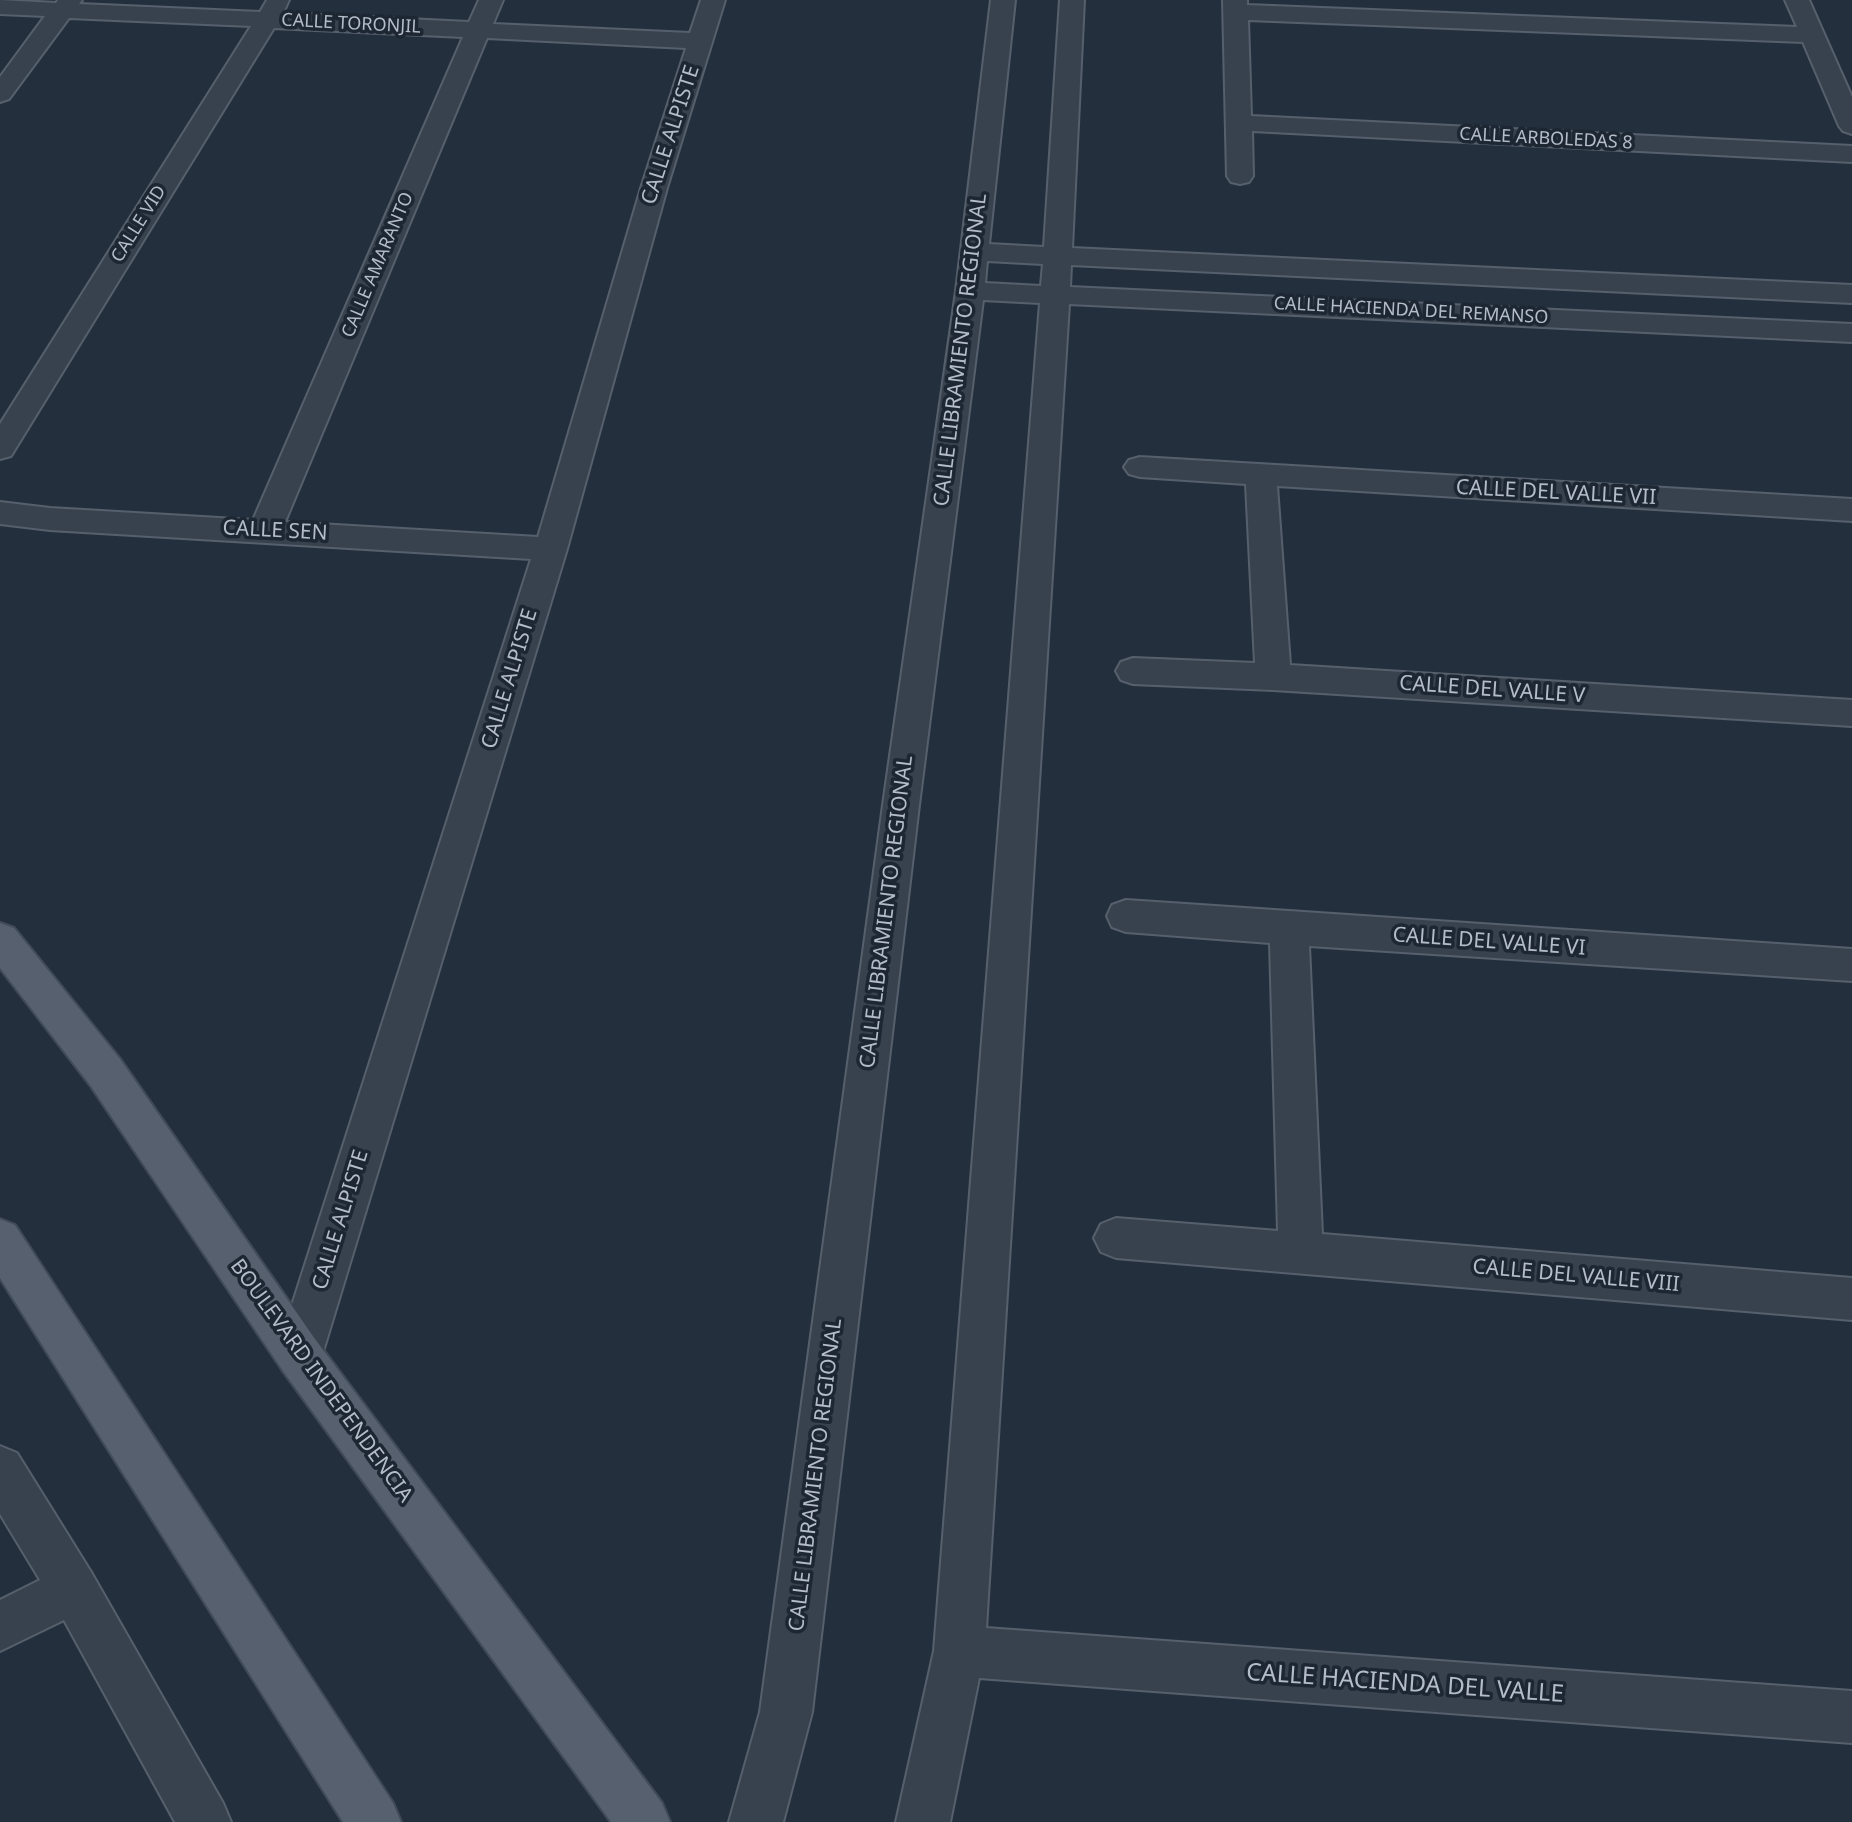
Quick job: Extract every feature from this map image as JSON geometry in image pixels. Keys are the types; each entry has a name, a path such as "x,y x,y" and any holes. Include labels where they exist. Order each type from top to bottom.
{"main road":[{"name":"BOULEVARD INDEPENDENCIA","path":"0,939 105,1072 299,1356 643,1822"},
{"path":"0,1239 374,1822"}],"street":[{"name":"CALLE AMARANTO","path":"265,530 491,0"},
{"name":"CALLE ALPISTE","path":"299,1356 551,548 654,188 713,0"},
{"name":"CALLE LIBRAMIENTO REGIONAL","path":"756,1822 786,1712 901,804 970,291 1003,0"},
{"path":"923,1822 959,1651 1055,293 1055,255 1072,0"},
{"path":"1797,0 1852,126"},
{"name":"CALLE TORONJIL","path":"0,7 66,5 273,10 477,30 701,41"},
{"path":"0,94 66,5"},
{"path":"1240,176 1235,6 1812,35"},
{"name":"CALLE VID","path":"0,449 273,10"},
{"name":"CALLE ARBOLEDAS 8","path":"1240,123 1852,154"},
{"name":"CALLE HACIENDA DEL REMANSO","path":"974,252 1852,295"},
{"name":"CALLE HACIENDA DEL REMANSO","path":"970,291 1852,333"},
{"name":"CALLE DEL VALLE VII","path":"1140,467 1852,510"},
{"path":"1261,475 1273,677"},
{"name":"CALLE SEN","path":"0,513 50,519 551,548"},
{"name":"CALLE DEL VALLE V","path":"1133,671 1273,677 1852,713"},
{"name":"CALLE DEL VALLE VI","path":"1126,916 1852,965"},
{"path":"1289,929 1301,1254"},
{"name":"CALLE DEL VALLE VIII","path":"1116,1238 1852,1298"},
{"path":"0,1469 74,1589 204,1822"},
{"path":"0,1626 74,1589"},
{"name":"CALLE HACIENDA DEL VALLE","path":"959,1651 1852,1717"}]}
